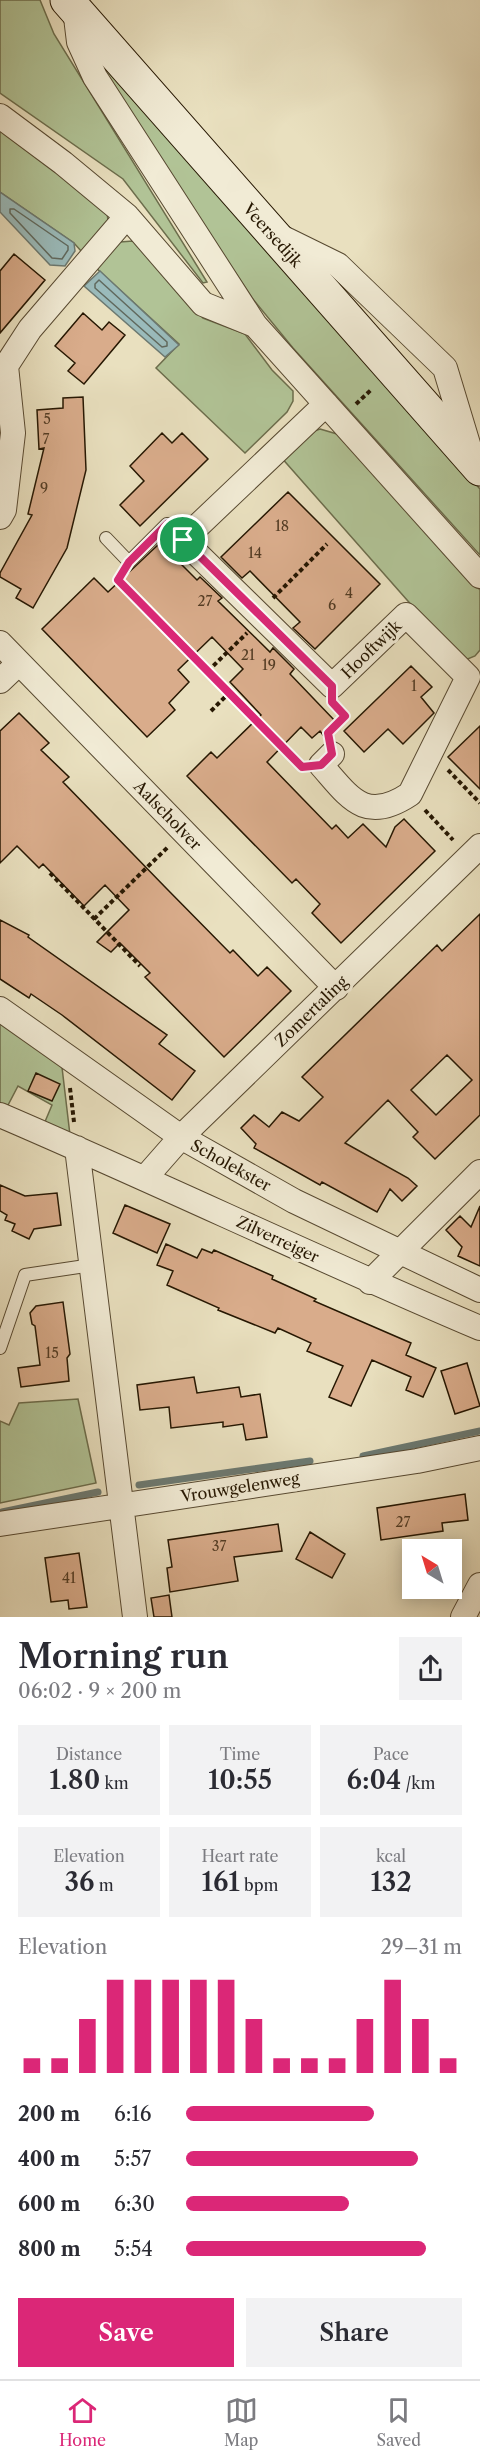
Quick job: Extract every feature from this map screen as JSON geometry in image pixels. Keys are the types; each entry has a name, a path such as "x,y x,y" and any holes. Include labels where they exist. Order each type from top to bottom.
{"main road":[{"name":"Veersedijk","path":"71,4 477,465"}],"street":[{"path":"71,4 79,42 95,77 255,325 480,576"},
{"path":"0,116 127,216 203,304 255,325"},
{"path":"0,517 4,510 13,433 6,366 30,329 127,216"},
{"path":"270,232 338,265 446,368 477,465"},
{"path":"183,540 333,411"},
{"name":"Hooftwijk","path":"183,540 332,686 406,615 474,673 439,759 410,794"},
{"name":"Aalscholver","path":"0,643 336,988"},
{"path":"0,681 19,663"},
{"path":"326,760 352,801 369,809 394,805 410,794"},
{"name":"Zomertaling","path":"145,1178 181,1137 474,851"},
{"name":"Scholekster","path":"0,1010 66,1054 181,1137 294,1201 480,1290"},
{"name":"Zilverreiger","path":"0,1115 145,1178 369,1282 480,1328"},
{"path":"77,1148 135,1617"},
{"path":"369,1282 480,1172"},
{"name":"Vrouwgelenweg","path":"0,1524 417,1461 480,1448"},
{"path":"463,1617 480,1585"}],"lane":[{"path":"106,538 129,562 167,524 183,540"},
{"path":"0,1348 25,1275 92,1265"}],"path":[{"path":"333,411 392,370"},
{"path":"208,671 327,544"},
{"path":"129,562 118,580 302,767 326,760 328,733 345,716 332,702 332,686"},
{"path":"211,711 229,693"},
{"path":"439,759 480,803"},
{"path":"410,794 474,851"},
{"path":"94,919 184,832"},
{"path":"50,873 140,966"},
{"path":"66,1054 77,1148"}],"green space":[{"path":"0,0 40,0 54,34 207,282 203,283 123,179 0,93"},
{"path":"106,68 480,489 480,555 293,348 252,298 103,73"},
{"path":"0,126 107,212 108,221 82,252 74,243 0,192"},
{"path":"133,241 203,318 245,334 272,370 293,391 293,401 287,412 245,453 156,368 179,344 95,267 120,242"},
{"path":"320,429 337,434 480,590 480,650 475,656 458,663 452,651 280,456 306,434"},
{"path":"0,1018 61,1059 70,1135 44,1124 52,1105 18,1086 7,1107 0,1104"},
{"path":"78,1399 96,1483 0,1503 0,1421 9,1425 19,1403"}],"water":[{"path":"0,192 74,243 75,251 65,266 50,265 0,212"},
{"path":"100,271 179,345 165,357 84,286"}],"building":[{"path":"14,254 45,280 0,333 0,271"},
{"path":"83,313 102,330 109,322 125,335 84,384 68,371 75,363 55,346"},
{"path":"83,397 86,470 67,548 33,608 16,598 21,589 0,577 0,573 32,515 28,514 44,448 39,449 37,410 63,408 63,398"},
{"path":"162,433 172,443 182,433 208,459 140,526 120,505 144,481 130,466"},
{"path":"288,492 380,584 315,649 293,628 300,622 250,571 242,578 221,557"},
{"path":"160,543 197,580 200,577 222,598 218,601 270,652 273,648 294,669 290,674 336,722 323,735 320,731 312,738 301,727 267,762 332,829 336,825 348,838 363,824 386,847 395,827 404,819 435,851 341,943 312,913 320,904 296,879 292,883 187,776 211,752 217,758 261,715 230,682 243,669 212,637 178,670 189,682 169,703 175,710 147,737 42,629 94,578 108,592"},
{"path":"411,666 432,687 421,697 434,713 403,744 388,729 364,752 344,731"},
{"path":"19,713 49,743 41,750 69,777 63,782 166,888 230,953 233,950 258,976 267,967 291,991 224,1057 145,977 150,973 120,943 111,952 97,942 129,910 105,885 84,906 43,864 39,868 17,846 0,863 0,731"},
{"path":"480,726 480,789 448,757"},
{"path":"480,914 480,1115 435,1159 413,1137 418,1132 388,1100 345,1143 408,1178 417,1186 402,1201 390,1189 377,1212 322,1182 320,1185 254,1148 256,1144 241,1128 254,1115 269,1127 282,1112 299,1121 323,1097 302,1077 437,945 442,951","holes":["447,1055 472,1080 436,1115 411,1090"]},
{"path":"0,920 29,935 28,937 167,1035 159,1044 195,1071 172,1100 62,1015 31,994 29,998 0,979"},
{"path":"36,1073 60,1084 52,1101 28,1091"},
{"path":"0,1185 25,1196 57,1193 61,1225 34,1229 29,1239 12,1231 15,1224 5,1220 7,1215 0,1211"},
{"path":"125,1205 170,1224 157,1253 113,1233"},
{"path":"480,1206 480,1266 458,1256 462,1247 446,1230 460,1216 471,1227"},
{"path":"166,1244 197,1258 202,1249 212,1253 214,1250 273,1276 272,1279 316,1299 314,1301 411,1343 406,1355 436,1368 423,1397 406,1390 411,1377 372,1360 351,1406 329,1397 343,1366 307,1351 311,1343 278,1328 275,1333 218,1310 219,1308 167,1285 173,1271 157,1265"},
{"path":"63,1302 70,1354 67,1358 69,1381 21,1387 18,1368 40,1365 35,1326 32,1324 30,1313 36,1306"},
{"path":"467,1363 480,1406 455,1414 441,1371"},
{"path":"194,1377 197,1393 239,1387 241,1397 260,1394 267,1437 246,1440 243,1424 223,1427 223,1422 171,1428 169,1407 140,1410 137,1385"},
{"path":"465,1494 468,1520 442,1523 443,1531 381,1540 377,1508"},
{"path":"278,1524 282,1551 234,1557 238,1581 170,1592 167,1568 172,1567 168,1540"},
{"path":"310,1532 345,1554 332,1578 296,1559"},
{"path":"79,1553 87,1607 69,1609 68,1600 51,1602 45,1558"},
{"path":"169,1595 172,1617 154,1617 151,1598"}],"waterway":[{"path":"363,1456 480,1431"},
{"path":"139,1485 310,1461"},
{"path":"2,1512 98,1492"}],"route":[{"path":"167,524 183,540 332,686 332,702 345,716 328,733 332,754 321,765 302,767 118,580 129,562 167,524"}]}
